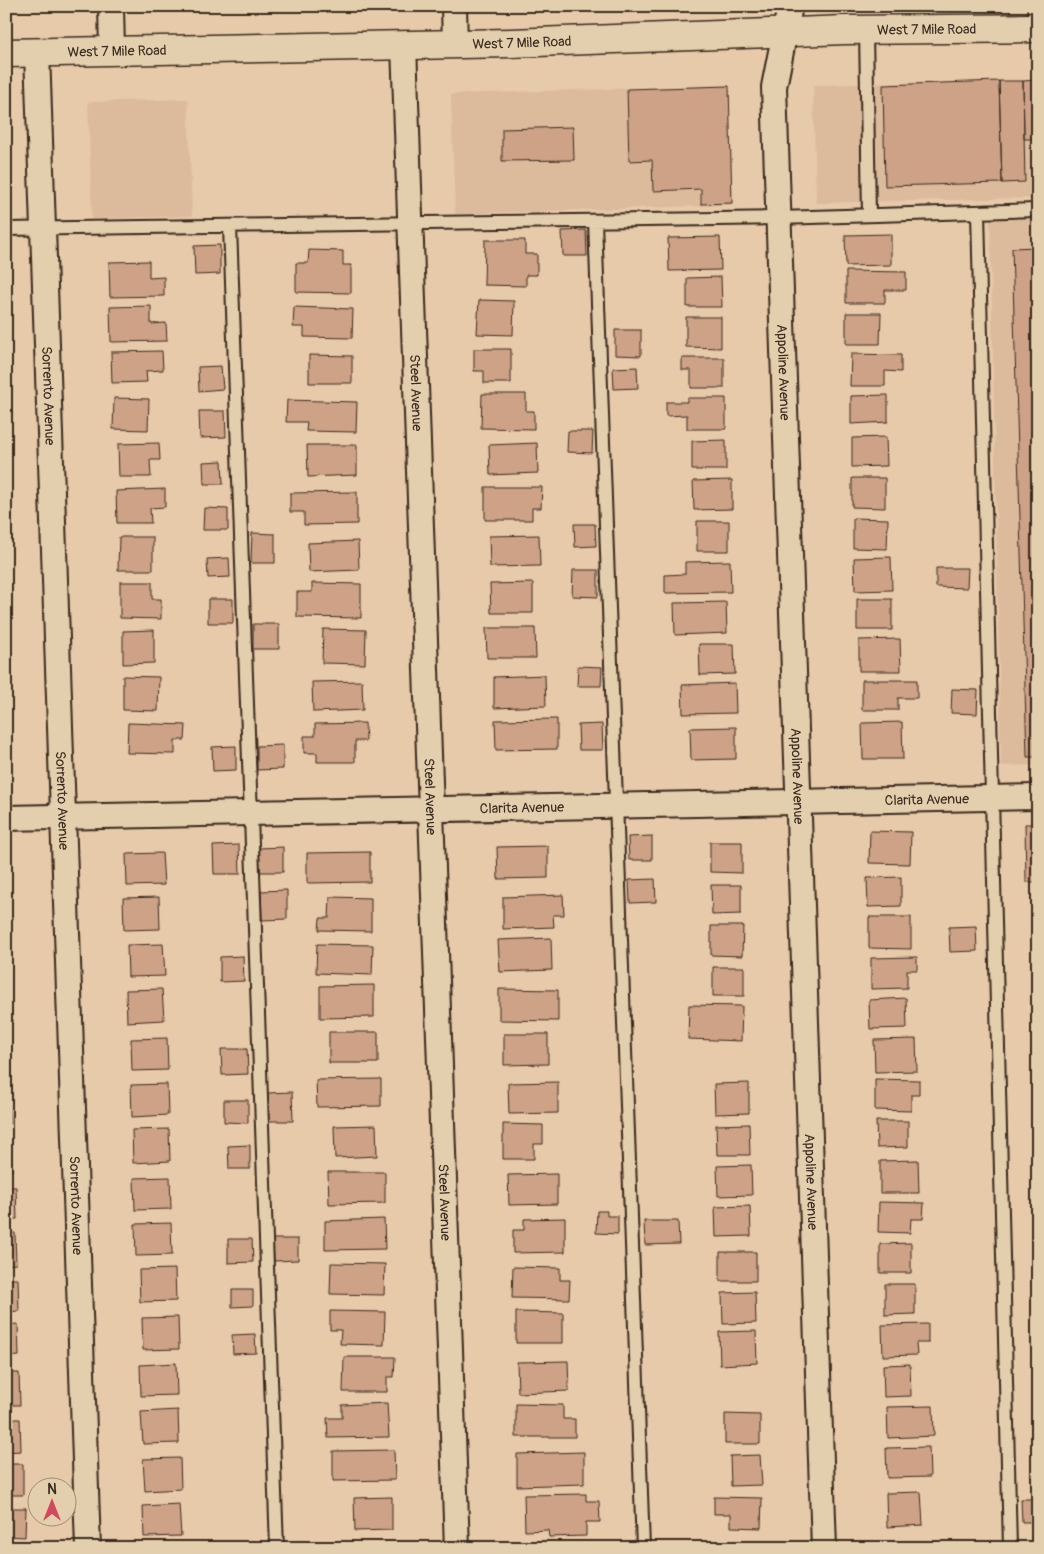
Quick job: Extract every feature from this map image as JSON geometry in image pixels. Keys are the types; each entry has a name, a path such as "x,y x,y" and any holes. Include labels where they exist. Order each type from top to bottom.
{"main road":[{"name":"West 7 Mile Road","path":"6,53 511,44 866,30 1036,21"}],"street":[{"path":"111,6 112,51"},
{"path":"454,6 455,44"},
{"name":"Appoline Avenue","path":"790,6 774,87 800,802 824,1548"},
{"name":"Steel Avenue","path":"404,45 457,1548"},
{"name":"Sorrento Avenue","path":"37,52 88,1548"},
{"name":"Clarita Avenue","path":"6,818 1038,797"}],"lane":[{"path":"866,30 870,215"},
{"path":"6,229 779,218 1038,210"},
{"path":"978,212 1010,1548"},
{"path":"595,221 642,1548"},
{"path":"230,226 277,1548"}],"shaded area":[{"path":"1038,80 1038,198 816,203 813,85"},
{"path":"729,85 733,205 455,214 451,94"},
{"path":"188,99 192,216 92,219 88,102"},
{"path":"1038,216 1038,765 1001,766 990,217"}],"building":[{"path":"1038,80 1038,139 1024,139 1023,81"},
{"path":"999,81 1002,183 885,186 883,85"},
{"path":"999,81 1023,81 1025,182 1002,183"},
{"path":"729,86 732,203 701,204 701,189 653,191 652,160 629,161 627,89"},
{"path":"573,127 574,160 502,161 502,129"},
{"path":"586,230 587,256 563,256 562,231"},
{"path":"891,234 891,265 846,266 845,235"},
{"path":"720,237 721,270 669,271 668,238"},
{"path":"485,240 525,240 525,254 537,254 537,275 526,275 526,286 484,285"},
{"path":"220,245 220,274 195,275 194,246"},
{"path":"1038,247 1038,757 1027,757 1012,248"},
{"path":"309,250 343,251 343,265 351,265 351,293 296,292 296,263 308,263"},
{"path":"149,261 149,278 164,277 164,296 110,297 109,262"},
{"path":"846,271 906,272 906,290 885,290 885,303 846,303"},
{"path":"721,277 722,307 687,307 687,278"},
{"path":"479,300 514,301 513,335 477,334"},
{"path":"151,306 151,324 166,323 167,341 111,342 110,307"},
{"path":"294,307 353,309 352,338 304,337 304,327 293,327"},
{"path":"846,313 881,313 880,344 846,344"},
{"path":"686,317 721,317 721,348 686,347"},
{"path":"615,330 641,330 641,356 615,355"},
{"path":"474,349 511,349 511,383 484,383 484,371 474,371"},
{"path":"162,351 163,370 146,371 147,382 112,383 111,352"},
{"path":"851,354 901,355 901,372 885,371 885,386 850,386"},
{"path":"309,355 352,356 352,383 309,383"},
{"path":"682,358 724,358 724,388 691,388 691,370 682,370"},
{"path":"221,366 223,389 199,391 198,367"},
{"path":"637,367 638,388 614,389 613,368"},
{"path":"482,394 526,394 526,411 534,411 534,429 481,428"},
{"path":"888,395 888,422 851,424 851,396"},
{"path":"114,398 149,399 148,430 113,429"},
{"path":"687,398 726,398 726,429 687,429 687,415 666,416 666,402 687,402"},
{"path":"287,400 357,402 356,432 306,431 307,422 286,422"},
{"path":"199,411 225,411 226,437 200,438"},
{"path":"568,431 593,431 592,453 567,452"},
{"path":"886,437 887,466 852,467 852,438"},
{"path":"726,440 726,470 692,470 692,441"},
{"path":"159,443 160,460 150,460 151,477 119,477 118,444"},
{"path":"537,443 538,473 490,475 489,445"},
{"path":"307,445 357,445 357,475 308,477"},
{"path":"222,461 223,484 204,484 203,462"},
{"path":"852,478 885,478 885,508 852,507"},
{"path":"732,480 732,509 694,510 693,481"},
{"path":"485,487 542,487 541,508 532,508 532,520 485,520"},
{"path":"165,489 165,507 150,508 151,523 117,523 116,491"},
{"path":"357,492 357,524 304,525 304,512 290,512 290,493"},
{"path":"204,508 228,509 228,530 203,530"},
{"path":"853,518 888,519 887,549 853,548"},
{"path":"697,521 729,521 729,551 697,551"},
{"path":"574,524 595,524 596,546 575,547"},
{"path":"252,533 275,534 275,563 251,563"},
{"path":"539,535 540,566 490,567 489,536"},
{"path":"119,537 153,537 153,570 118,570"},
{"path":"358,541 359,570 309,572 308,543"},
{"path":"891,557 892,590 855,591 854,558"},
{"path":"229,558 230,577 208,578 207,559"},
{"path":"730,561 731,592 665,593 665,575 685,574 685,562"},
{"path":"936,568 968,568 967,588 936,587"},
{"path":"573,570 598,570 598,597 572,596"},
{"path":"120,582 152,582 152,599 161,599 161,619 120,618"},
{"path":"312,583 361,584 361,618 297,617 297,592 312,592"},
{"path":"533,583 533,613 491,613 490,584"},
{"path":"208,599 233,599 233,623 208,623"},
{"path":"857,599 892,599 892,630 857,630"},
{"path":"726,602 727,633 675,635 674,603"},
{"path":"253,624 279,624 279,649 253,649"},
{"path":"486,628 535,628 536,658 487,658"},
{"path":"323,629 366,630 365,664 322,663"},
{"path":"154,630 154,663 123,664 123,631"},
{"path":"900,639 901,671 859,671 859,640"},
{"path":"699,644 734,644 735,674 700,675"},
{"path":"578,666 602,667 601,686 577,686"},
{"path":"545,675 546,706 494,708 494,677"},
{"path":"123,676 159,677 158,711 123,710"},
{"path":"862,680 917,680 917,698 898,698 898,710 862,710"},
{"path":"362,681 363,710 313,712 312,682"},
{"path":"735,683 736,713 683,714 682,685"},
{"path":"952,689 978,690 977,714 951,713"},
{"path":"557,719 557,749 496,750 495,720"},
{"path":"902,722 903,759 863,759 862,723"},
{"path":"128,723 186,725 185,740 175,740 175,754 127,753"},
{"path":"365,723 366,741 355,741 355,762 317,762 317,753 304,753 304,736 315,736 315,724"},
{"path":"602,724 603,750 579,750 578,725"},
{"path":"736,727 736,759 691,760 690,728"},
{"path":"283,745 283,769 257,770 257,746"},
{"path":"236,746 236,770 213,771 212,747"},
{"path":"1025,824 1038,824 1038,882 1026,882"},
{"path":"870,831 911,832 910,864 869,863"},
{"path":"652,836 652,860 629,860 628,837"},
{"path":"710,842 742,842 742,873 710,872"},
{"path":"239,845 240,874 214,874 213,846"},
{"path":"548,846 548,878 498,879 497,847"},
{"path":"283,847 283,872 260,872 259,848"},
{"path":"370,852 370,882 307,883 307,853"},
{"path":"162,853 164,885 127,886 126,854"},
{"path":"901,877 901,906 868,907 867,878"},
{"path":"655,879 656,902 630,903 629,880"},
{"path":"711,885 741,885 741,914 712,915"},
{"path":"287,890 287,919 262,920 261,891"},
{"path":"563,895 564,915 553,915 554,927 503,929 503,897"},
{"path":"159,897 160,929 124,930 123,898"},
{"path":"330,897 371,898 371,931 319,930 320,918 329,918"},
{"path":"869,917 911,917 911,949 869,948"},
{"path":"711,926 743,926 742,956 711,955"},
{"path":"976,926 977,951 950,952 949,927"},
{"path":"551,938 552,970 500,972 498,940"},
{"path":"163,944 165,976 128,977 127,945"},
{"path":"317,944 373,945 372,975 316,973"},
{"path":"243,956 244,981 220,982 220,957"},
{"path":"917,957 917,970 907,970 907,988 871,989 871,958"},
{"path":"713,967 744,967 744,996 713,996"},
{"path":"374,985 374,1017 320,1018 320,986"},
{"path":"162,989 164,1020 127,1022 126,990"},
{"path":"499,989 558,990 558,1021 499,1020"},
{"path":"906,998 907,1028 870,1029 869,1000"},
{"path":"8,1000 9,1032 6,1032 6,1001"},
{"path":"689,1005 742,1006 741,1041 688,1039"},
{"path":"329,1032 378,1032 378,1063 329,1063"},
{"path":"504,1034 548,1034 548,1064 504,1065"},
{"path":"167,1038 168,1070 132,1071 131,1039"},
{"path":"916,1039 917,1071 875,1072 874,1040"},
{"path":"221,1049 247,1049 248,1074 222,1075"},
{"path":"381,1079 381,1106 317,1107 316,1080"},
{"path":"875,1079 919,1080 919,1095 911,1095 911,1111 875,1110"},
{"path":"558,1082 558,1113 509,1114 508,1083"},
{"path":"749,1083 749,1113 715,1114 714,1084"},
{"path":"167,1084 168,1115 132,1117 131,1085"},
{"path":"6,1092 8,1092 10,1124 6,1124"},
{"path":"292,1092 293,1121 269,1121 268,1093"},
{"path":"224,1100 248,1100 248,1123 224,1122"},
{"path":"876,1121 908,1121 908,1147 877,1148"},
{"path":"503,1124 543,1125 543,1144 534,1144 534,1159 503,1159"},
{"path":"749,1124 750,1155 717,1155 716,1125"},
{"path":"376,1125 377,1156 335,1158 334,1126"},
{"path":"169,1129 170,1161 133,1163 132,1130"},
{"path":"6,1139 10,1139 12,1171 6,1171"},
{"path":"250,1145 250,1169 229,1169 228,1146"},
{"path":"918,1160 919,1193 880,1193 880,1161"},
{"path":"751,1165 752,1195 718,1196 717,1166"},
{"path":"328,1172 385,1172 385,1203 329,1204"},
{"path":"557,1174 557,1204 509,1205 508,1175"},
{"path":"170,1177 171,1209 135,1210 134,1178"},
{"path":"6,1187 16,1187 17,1219 6,1219"},
{"path":"879,1202 924,1203 923,1219 911,1219 910,1233 878,1232"},
{"path":"750,1206 751,1236 716,1237 715,1207"},
{"path":"597,1211 607,1211 607,1216 618,1216 618,1234 596,1233"},
{"path":"565,1218 565,1252 513,1253 513,1230 524,1230 524,1219"},
{"path":"384,1219 385,1249 325,1250 325,1221"},
{"path":"644,1221 678,1221 679,1244 645,1245"},
{"path":"171,1223 172,1255 136,1256 135,1224"},
{"path":"6,1233 15,1233 16,1264 6,1265"},
{"path":"228,1239 252,1239 253,1262 228,1263"},
{"path":"273,1239 298,1239 298,1260 274,1261"},
{"path":"911,1243 911,1273 880,1273 880,1244"},
{"path":"720,1252 756,1252 756,1281 720,1281"},
{"path":"331,1263 385,1264 384,1295 330,1294"},
{"path":"513,1267 560,1268 560,1280 570,1280 569,1299 512,1298"},
{"path":"175,1269 176,1301 140,1302 139,1270"},
{"path":"6,1279 18,1279 19,1311 6,1312"},
{"path":"885,1284 915,1284 915,1314 885,1315"},
{"path":"232,1290 253,1290 253,1306 232,1307"},
{"path":"755,1292 756,1323 723,1324 722,1293"},
{"path":"330,1311 385,1312 384,1345 340,1344 341,1330 330,1330"},
{"path":"516,1312 563,1313 563,1343 516,1343"},
{"path":"178,1317 179,1349 143,1350 142,1318"},
{"path":"18,1324 19,1356 6,1357 6,1325"},
{"path":"928,1324 928,1343 916,1343 917,1355 883,1356 882,1325"},
{"path":"756,1331 757,1363 720,1365 719,1332"},
{"path":"255,1334 256,1353 233,1354 232,1335"},
{"path":"344,1357 395,1357 394,1377 387,1377 387,1392 343,1392"},
{"path":"568,1361 569,1391 518,1393 517,1362"},
{"path":"176,1363 177,1395 141,1396 140,1365"},
{"path":"910,1364 911,1396 884,1397 883,1365"},
{"path":"6,1373 19,1373 20,1405 6,1405"},
{"path":"387,1403 389,1437 328,1438 327,1418 342,1418 342,1405"},
{"path":"516,1404 563,1405 563,1419 575,1419 575,1437 516,1437"},
{"path":"933,1406 934,1436 888,1438 887,1407"},
{"path":"178,1410 179,1443 143,1444 141,1412"},
{"path":"725,1414 760,1415 760,1444 725,1444"},
{"path":"6,1419 20,1419 21,1451 6,1452"},
{"path":"929,1447 930,1477 887,1478 886,1448"},
{"path":"394,1450 395,1480 333,1481 333,1451"},
{"path":"584,1452 584,1484 517,1486 517,1454"},
{"path":"760,1455 762,1485 731,1486 730,1456"},
{"path":"180,1458 181,1489 145,1491 143,1459"},
{"path":"6,1464 23,1464 23,1495 6,1495"},
{"path":"921,1492 923,1525 887,1527 886,1493"},
{"path":"586,1494 586,1501 599,1501 600,1522 586,1522 586,1536 549,1537 548,1530 525,1531 524,1495"},
{"path":"392,1497 392,1530 355,1531 354,1498"},
{"path":"714,1497 762,1498 761,1528 731,1527 731,1514 714,1514"},
{"path":"1021,1499 1038,1499 1038,1522 1022,1522"},
{"path":"179,1504 181,1536 144,1537 143,1506"},
{"path":"6,1508 26,1508 25,1537 6,1536"}]}
